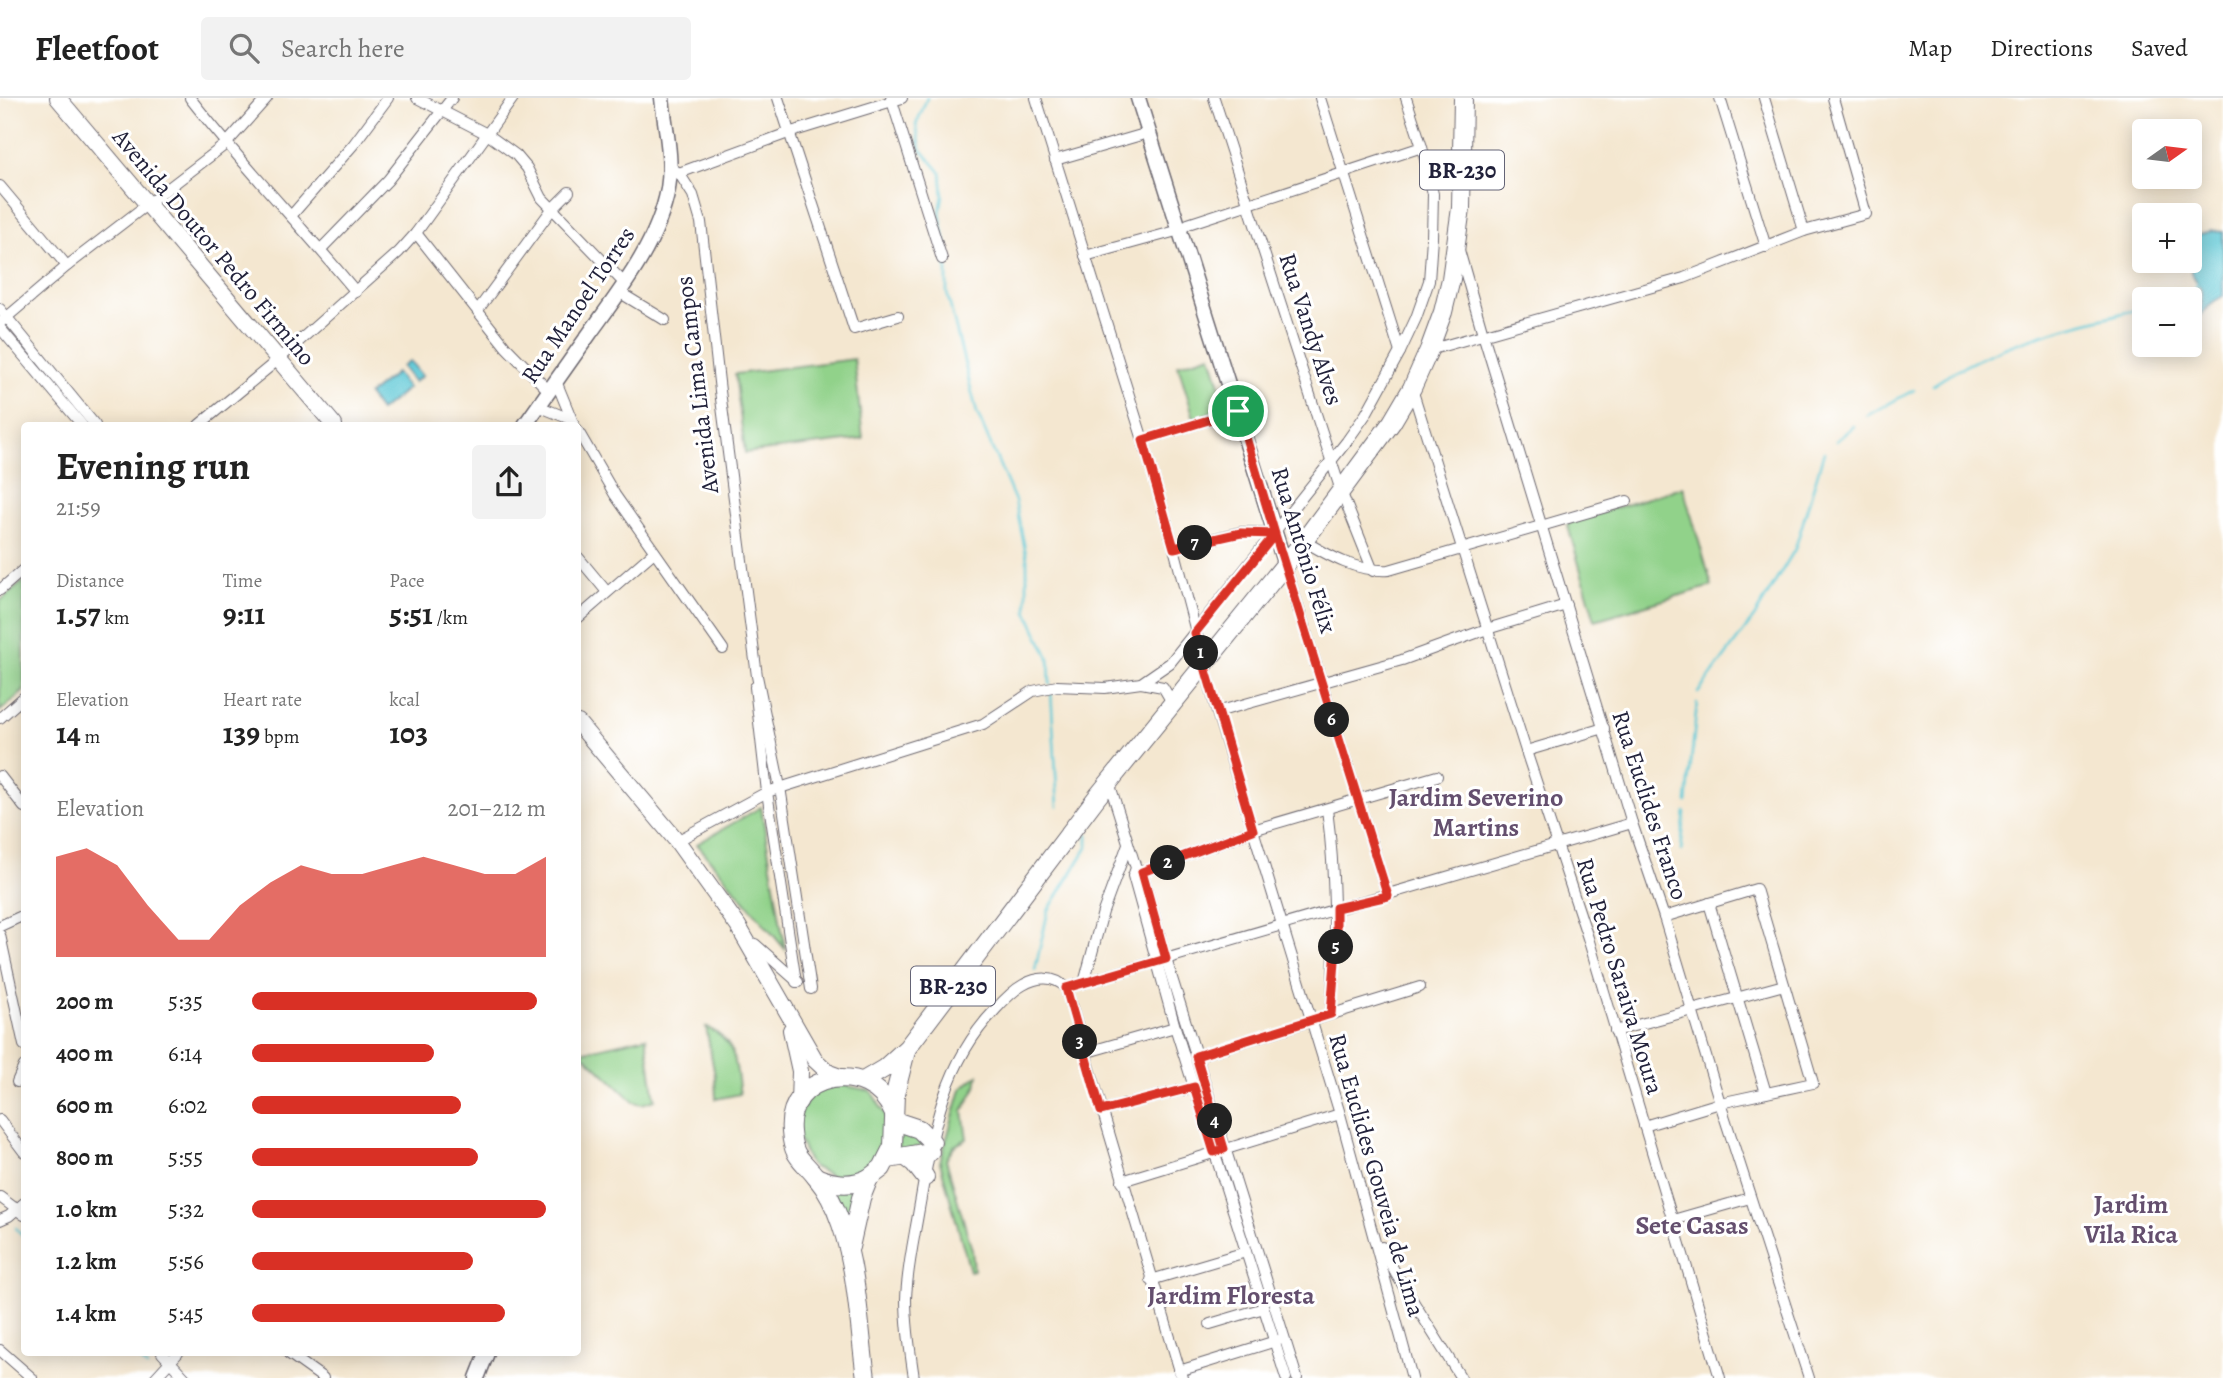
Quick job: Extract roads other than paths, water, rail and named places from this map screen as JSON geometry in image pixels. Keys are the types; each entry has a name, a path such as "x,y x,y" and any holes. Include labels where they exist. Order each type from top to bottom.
{"highway":[{"name":"BR-230","path":"863,1081 886,1068 907,1048 989,937 1110,782 1286,565 1368,457 1412,388 1443,312 1457,243 1463,98"},
{"name":"BR-230","path":"897,1158 893,1146 900,1120 897,1080 907,1048"},
{"path":"816,1177 831,1183 844,1184 869,1178 897,1158 931,1147 919,1129 900,1120 882,1093 863,1081 840,1077 812,1087 793,1114 790,1129 793,1147 802,1164 816,1177 841,1223 849,1251 866,1378"},
{"path":"900,1120 923,1127 937,1121"},
{"path":"897,1158 914,1163 925,1177"},
{"path":"849,1251 861,1198 869,1178"}],"main road":[{"name":"Avenida Doutor Pedro Firmino","path":"58,98 332,422"},
{"name":"Avenida Lima Campos","path":"662,98 674,169"},
{"name":"Rua Antônio Félix","path":"1138,98 1286,565"},
{"name":"Rua Manoel Torres","path":"527,422 622,288 652,237 663,210 674,169"},
{"path":"581,727 677,841 738,926 815,1060 829,1073 840,1077"},
{"path":"581,743 601,750"},
{"path":"783,1004 798,1057 799,1102"},
{"path":"477,1378 486,1356"}],"street":[{"path":"190,98 226,144 356,292"},
{"path":"2,319 147,202 226,144 267,98"},
{"path":"292,216 353,145 388,98"},
{"path":"417,98 487,134 516,155 527,168 542,198 622,288 665,320"},
{"path":"321,249 388,180 453,98"},
{"path":"203,422 356,292 416,233 513,98"},
{"path":"778,98 855,329 898,316"},
{"name":"Rua Euclides Gouveia de Lima","path":"1035,98 1143,440 1217,712 1340,1114 1412,1378"},
{"name":"Rua Vandy Alves","path":"1214,98 1341,491 1373,571"},
{"path":"1320,98 1400,352"},
{"path":"1141,683 1170,663 1275,534 1366,414 1416,318 1429,281 1433,194 1422,147 1406,98"},
{"path":"1720,98 1766,247"},
{"path":"1764,98 1804,231"},
{"path":"1429,350 1684,278 1804,231 1866,214 1833,98"},
{"path":"674,169 895,99 942,259"},
{"path":"1055,160 1148,133"},
{"path":"1085,256 1180,229 1343,171 1422,147"},
{"name":"Avenida Lima Campos","path":"674,169 693,195 701,222 757,676 780,787 811,989 796,982 767,792 754,688 757,676"},
{"path":"0,186 67,266"},
{"path":"478,310 552,209 569,192"},
{"path":"416,233 506,347 552,386 572,422"},
{"name":"Rua Euclides Franco","path":"1457,243 1632,823 1809,1378"},
{"path":"2,319 80,422"},
{"path":"2,319 92,422"},
{"name":"Rua Pedro Saraiva Moura","path":"1412,388 1588,938 1720,1378"},
{"path":"538,405 572,422"},
{"path":"1143,440 1238,411"},
{"path":"581,436 615,495 723,649"},
{"path":"1304,541 1331,557 1373,571 1406,566 1627,501"},
{"path":"1174,548 1241,533 1275,534"},
{"path":"581,615 654,552"},
{"path":"581,562 607,592"},
{"name":"Rua Antônio Félix","path":"1286,565 1388,896"},
{"path":"0,590 21,572"},
{"path":"1217,712 1402,660 1487,629 1566,605"},
{"path":"677,841 767,792 983,724 1023,698 1052,687 1093,689 1141,683 1163,687 1173,704"},
{"path":"0,718 21,700"},
{"path":"1526,751 1604,728"},
{"path":"0,776 21,803"},
{"path":"1139,870 1253,830 1437,776"},
{"path":"1110,782 1128,844 1139,870 1175,1027 1194,1087 1219,1150 1280,1340 1286,1378"},
{"path":"1327,809 1334,861 1336,908 1331,1014"},
{"path":"914,1378 906,1297 925,1177 937,1121 953,1070 970,1039 1008,997 1027,983 1047,978 1063,986 1084,983 1632,823"},
{"path":"773,829 786,827"},
{"path":"1084,983 1103,912 1128,844"},
{"path":"1644,1126 1720,1103 1813,1083 1756,889 1664,917"},
{"path":"783,892 796,890"},
{"path":"1709,903 1766,1093"},
{"path":"0,926 21,916"},
{"path":"738,926 796,982"},
{"path":"0,935 21,1031"},
{"path":"1161,961 1196,1056 1246,1252 1264,1308 1297,1378"},
{"path":"1615,1031 1784,985"},
{"path":"1063,986 1181,1374 1280,1340"},
{"path":"1196,1056 1420,987"},
{"path":"1084,1053 1175,1027"},
{"path":"17,1082 21,1073"},
{"path":"1101,1111 1194,1087"},
{"path":"1122,1181 1340,1114"},
{"path":"0,1120 21,1148"},
{"path":"0,1197 21,1208"},
{"path":"1673,1220 1750,1198"},
{"path":"0,1220 21,1210"},
{"path":"1372,1227 1396,1274 1461,1378"},
{"path":"1151,1280 1246,1252"},
{"path":"1210,1324 1264,1308"},
{"path":"0,1350 32,1378"},
{"path":"165,1356 185,1378"},
{"path":"155,1378 175,1356"},
{"path":"292,1356 323,1378"}],"water":[{"path":"2223,232 2223,296 2202,314 2202,287 2192,273 2202,273 2202,234"},
{"path":"410,361 422,376 414,382 402,367"},
{"path":"396,373 408,388 380,411 368,395"}],"waterway":[{"path":"927,98 916,125 921,149 941,173 943,195 940,213 947,253 947,293 977,413 1015,501 1027,559 1027,611 1049,658 1050,684"},
{"path":"2196,287 2199,282"},
{"path":"1933,385 1957,370 2008,346 2132,311"},
{"path":"1866,416 1914,390"},
{"path":"1836,441 1854,426"},
{"path":"1698,693 1755,616 1795,549 1824,452"},
{"path":"1051,691 1058,807"},
{"path":"1687,802 1697,703"},
{"path":"1681,851 1685,812"},
{"path":"1035,970 1048,911 1088,846 1088,834"},
{"path":"16,1228 21,1234"},
{"path":"136,1356 147,1367"}],"district":[{"name":"Jardim Severino Martins","path":"1476,812"},
{"name":"Jardim Vila Rica","path":"2131,1219"},
{"name":"Sete Casas","path":"1692,1225"},
{"name":"Jardim Floresta","path":"1231,1295"}]}
